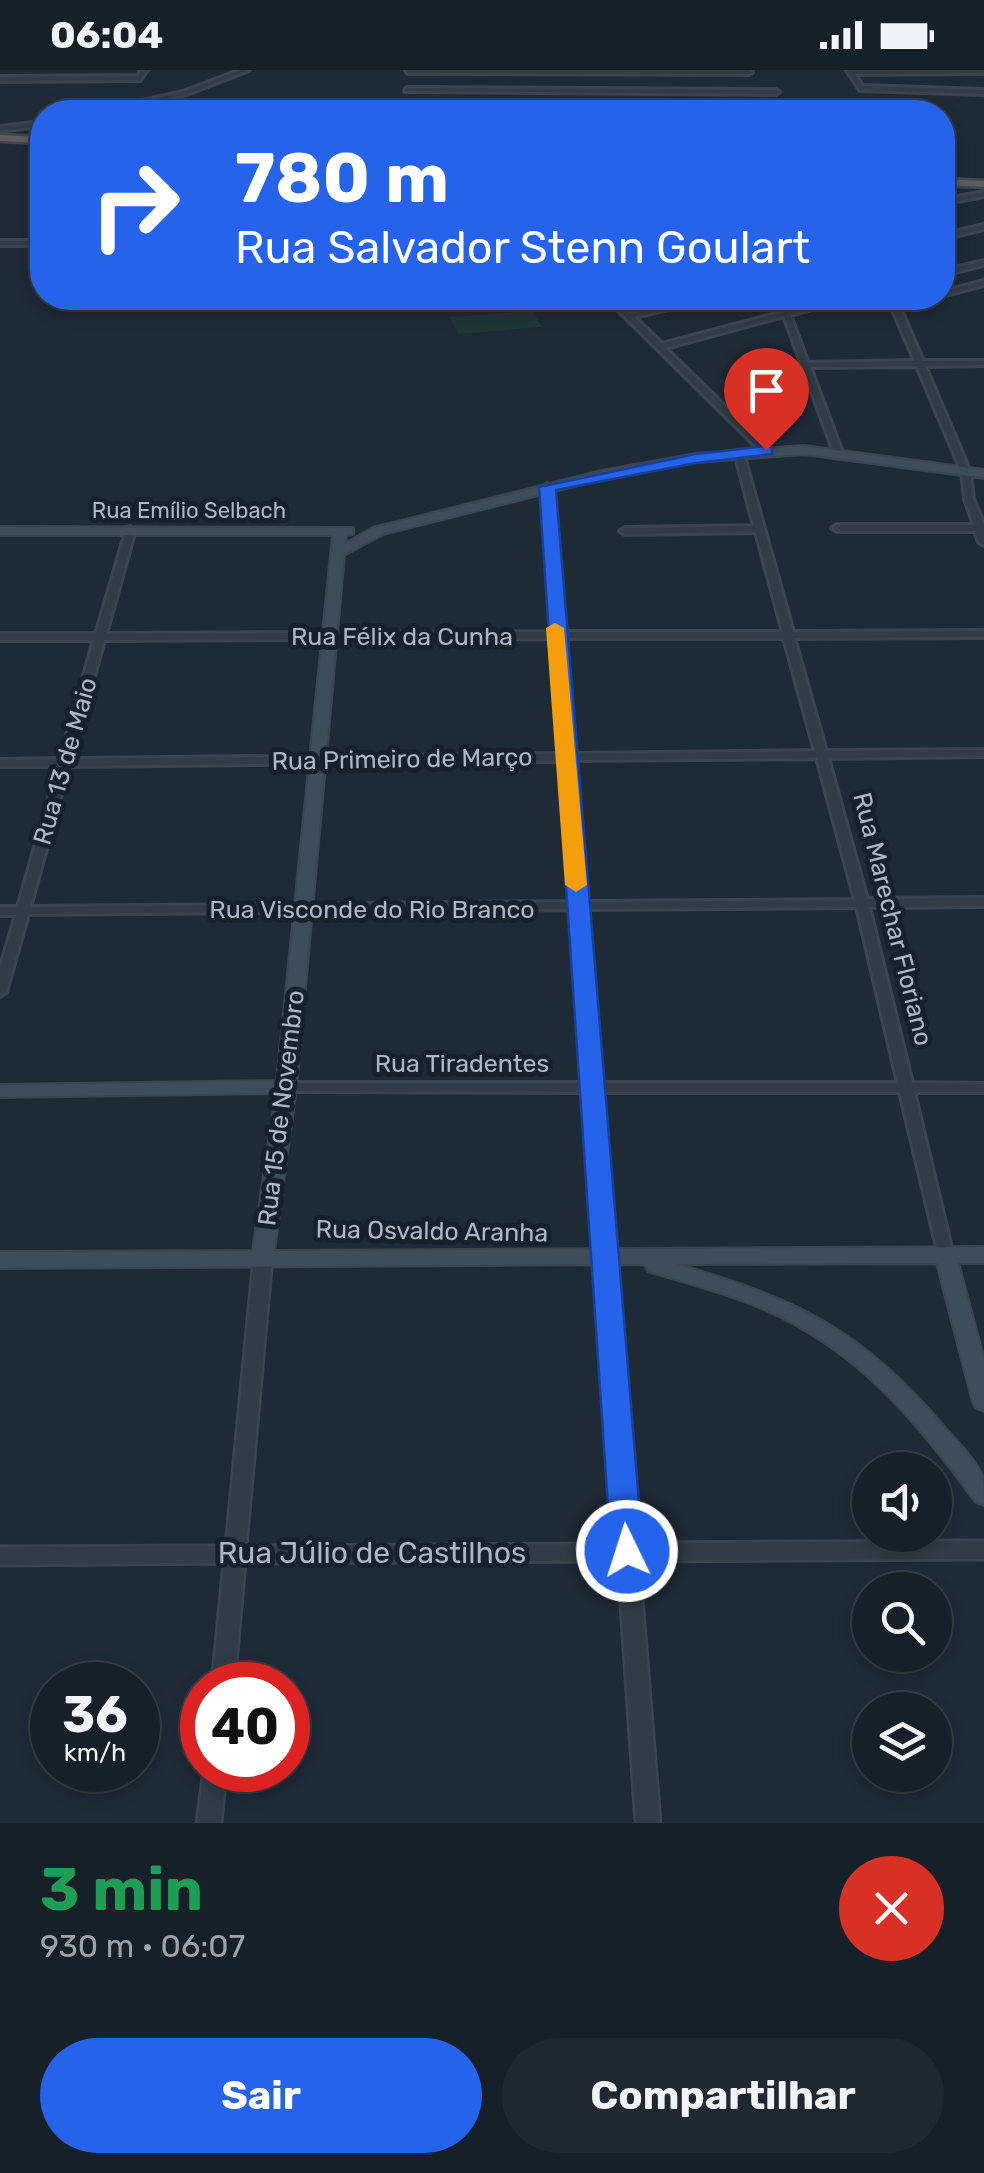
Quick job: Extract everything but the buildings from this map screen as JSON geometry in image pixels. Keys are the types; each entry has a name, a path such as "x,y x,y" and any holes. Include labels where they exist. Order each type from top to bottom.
{"highway":[{"path":"0,138 30,139"},
{"path":"955,183 984,184"}],"main road":[{"path":"341,552 378,531 547,487 739,453 766,450 838,455 984,474"},
{"name":"Rua Emílio Selbach","path":"0,531 378,531"},
{"name":"Rua 15 de Novembro","path":"263,1257 286,1088 321,760 340,531"},
{"name":"Rua Tiradentes","path":"0,1091 286,1088"},
{"name":"Rua Marechar Floriano","path":"946,1256 984,1402"},
{"name":"Rua Osvaldo Aranha","path":"0,1260 984,1256"},
{"path":"726,1258 721,1270 727,1284"},
{"path":"630,1260 727,1284 821,1325 877,1365 936,1429 984,1495"}],"street":[{"path":"151,100 184,93 246,70"},
{"path":"749,72 408,70 408,94 776,92"},
{"path":"984,72 851,71 860,88 984,92"},
{"path":"537,72 542,94"},
{"path":"661,72 671,94"},
{"path":"0,78 142,74"},
{"path":"0,129 30,125"},
{"path":"955,200 984,194"},
{"path":"955,235 984,227"},
{"path":"0,243 30,243"},
{"path":"955,270 984,263"},
{"path":"955,291 984,283"},
{"path":"623,310 766,450"},
{"path":"630,316 655,310"},
{"path":"660,346 797,310"},
{"path":"897,310 966,472 984,542"},
{"path":"786,313 838,455"},
{"path":"806,364 984,364"},
{"name":"Rua Marechar Floriano","path":"739,453 862,903 946,1256"},
{"path":"547,487 555,635 648,1823"},
{"path":"837,528 981,528"},
{"name":"Rua 13 de Maio","path":"0,992 130,530"},
{"path":"625,531 761,530"},
{"name":"Rua Félix da Cunha","path":"0,637 984,634"},
{"name":"Rua Primeiro de Março","path":"0,763 984,753"},
{"name":"Rua Visconde do Rio Branco","path":"0,911 984,902"},
{"name":"Rua Tiradentes","path":"286,1088 984,1088"},
{"name":"Rua 15 de Novembro","path":"225,1662 263,1257"},
{"name":"Rua Júlio de Castilhos","path":"0,1556 984,1550"},
{"path":"210,1823 212,1792"}],"green space":[{"path":"532,311 542,327 458,334 449,317"}],"slow traffic":[{"path":"555,628 576,885"}],"route":[{"path":"627,1551 555,635 547,487 696,458 766,450"}]}
